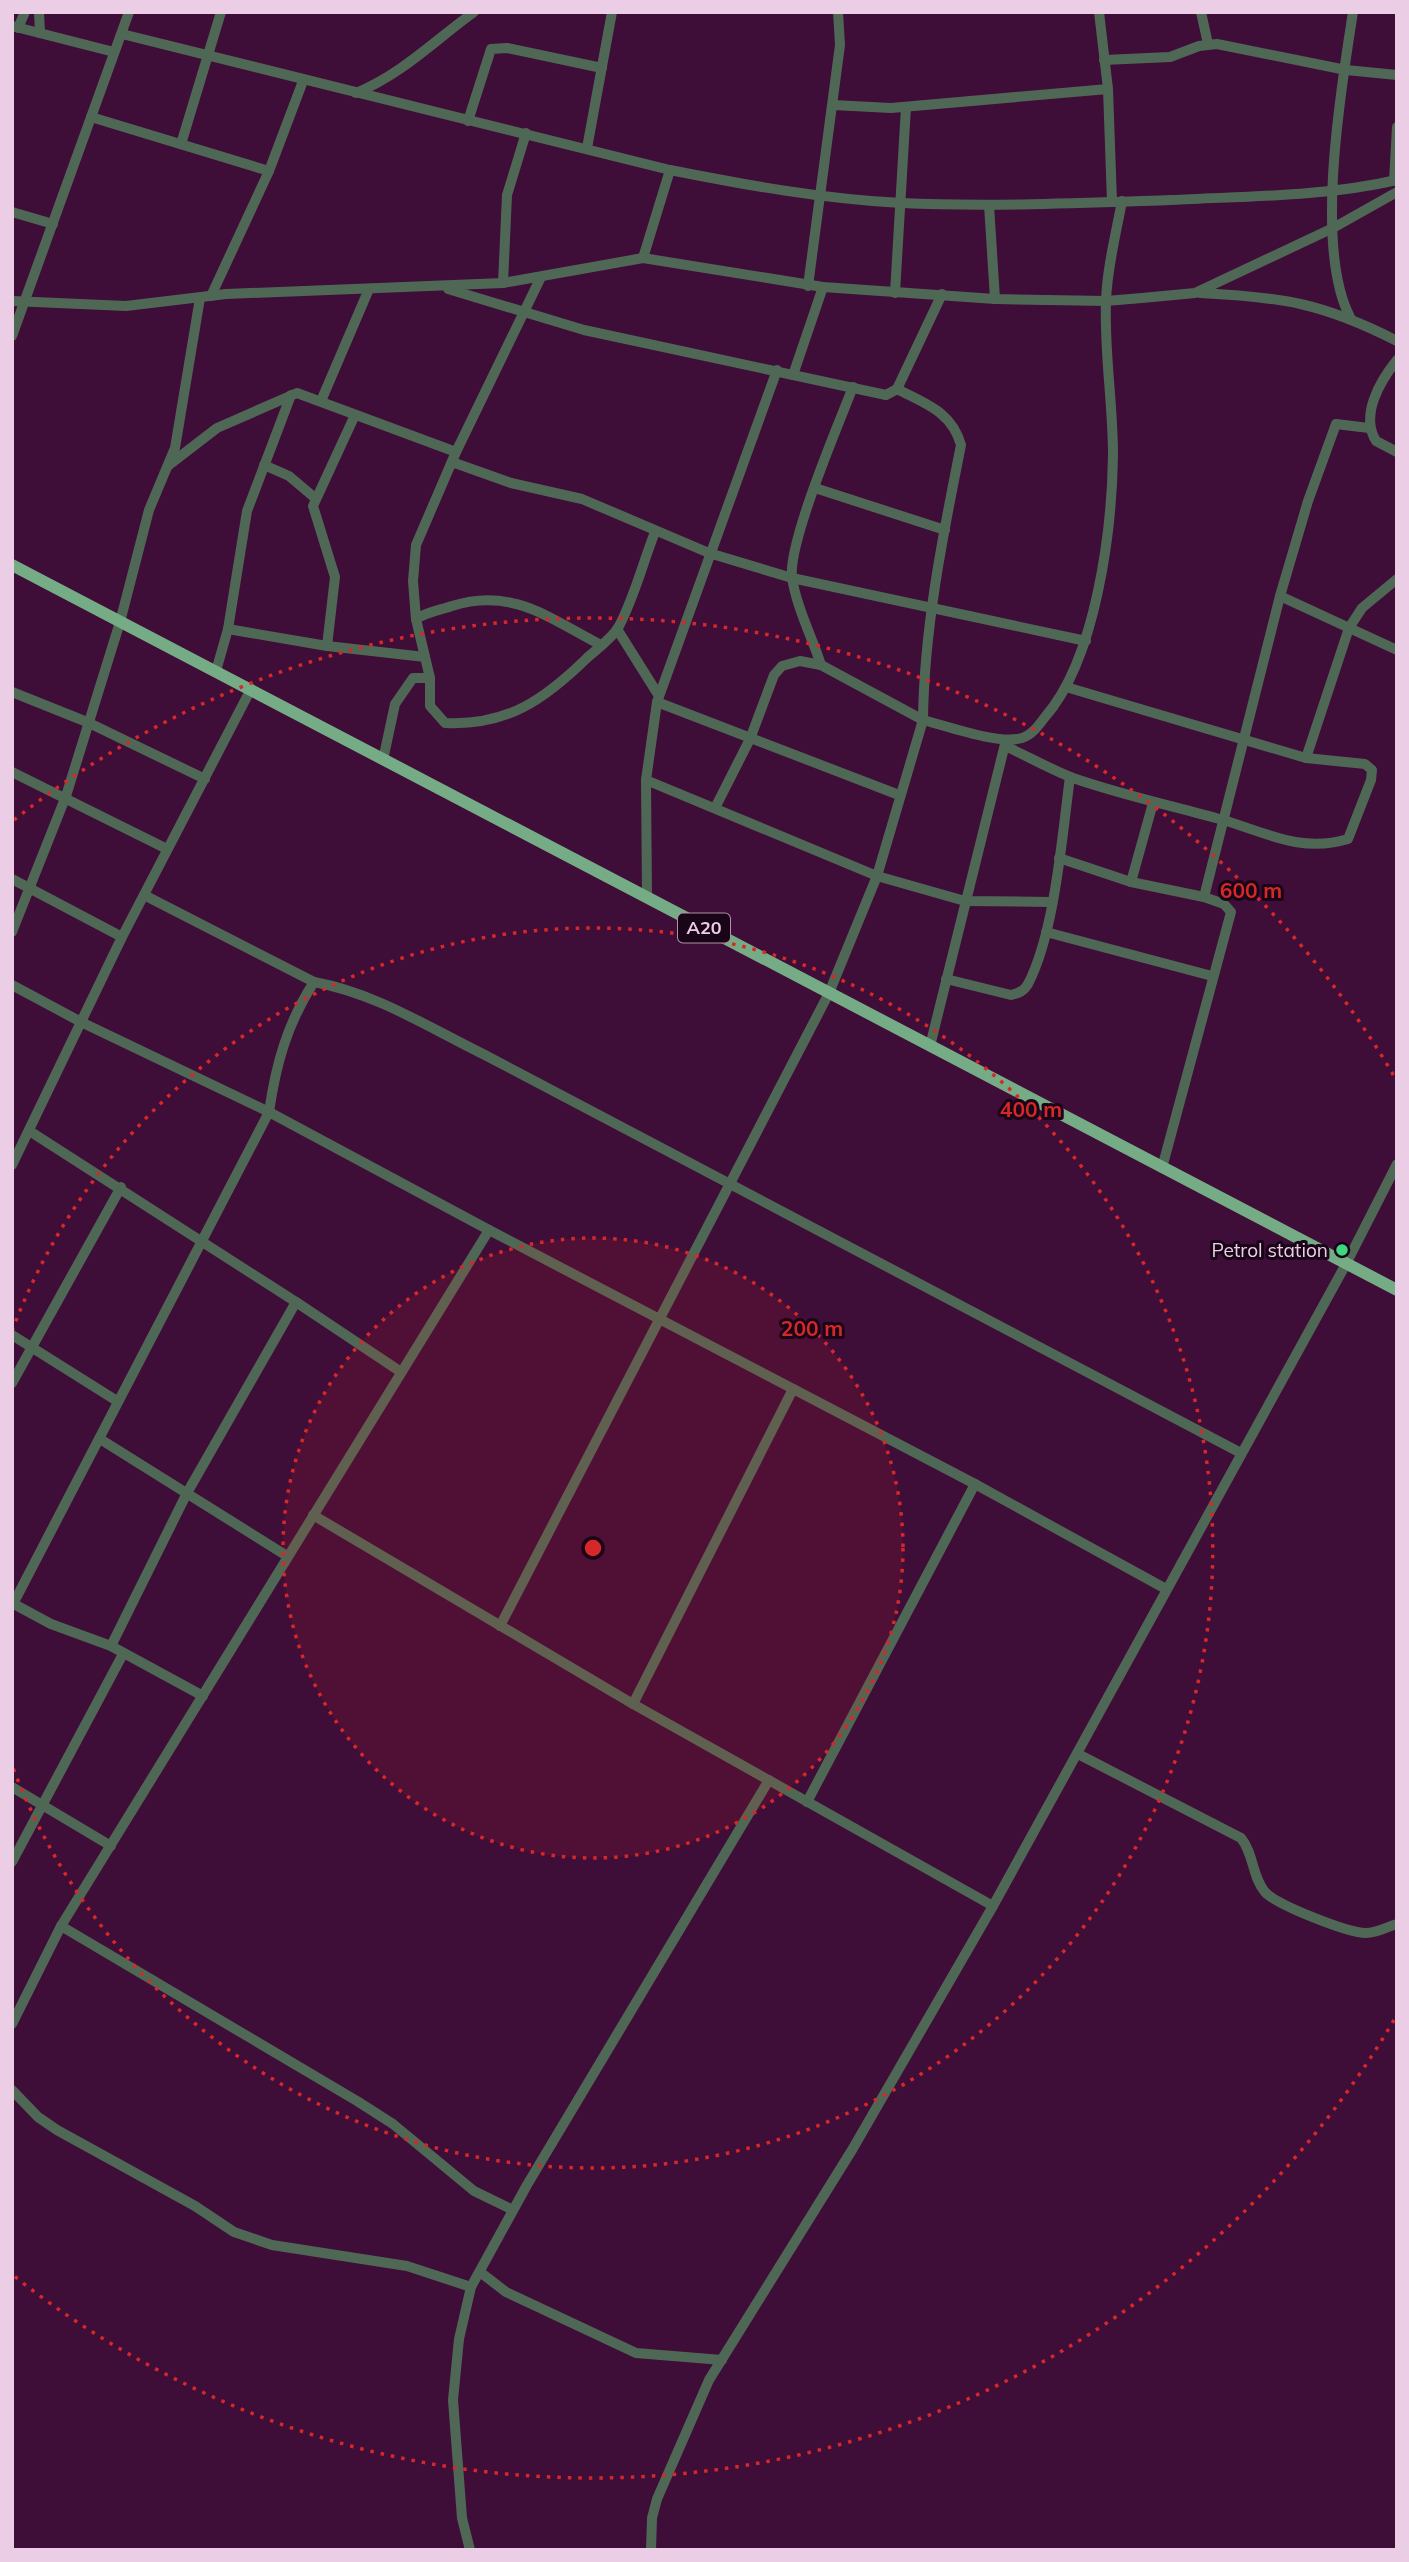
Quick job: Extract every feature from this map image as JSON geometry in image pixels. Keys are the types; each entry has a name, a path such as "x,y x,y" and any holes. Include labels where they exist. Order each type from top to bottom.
{"main road":[{"name":"A20","path":"12,565 1397,1290"}],"street":[{"path":"25,12 15,27 114,52"},
{"path":"39,12 40,33"},
{"path":"12,336 128,12"},
{"path":"181,144 221,12"},
{"path":"356,93 400,72 428,46 474,12"},
{"path":"587,148 612,12"},
{"path":"808,286 840,45 838,12"},
{"path":"1006,743 1033,732 1055,706 1066,687 1086,641 1110,508 1113,453 1106,301 1117,202 1108,89 1097,12"},
{"path":"1201,12 1208,44"},
{"path":"1350,317 1339,286 1330,193 1353,12"},
{"path":"121,34 209,58 670,170 751,186 900,202 989,205 1330,193 1395,180 1397,127"},
{"path":"1104,60 1170,57 1208,44 1346,70 1397,75"},
{"path":"468,121 491,49 507,48 602,68"},
{"path":"211,296 269,171 303,81"},
{"path":"833,105 906,107 1108,89"},
{"path":"895,293 906,107"},
{"path":"91,117 269,171"},
{"path":"503,283 507,195 526,133"},
{"path":"643,258 670,170"},
{"path":"1195,293 1333,228 1397,192"},
{"path":"989,205 995,299"},
{"path":"12,212 52,224"},
{"path":"12,300 126,306 211,296 503,283 540,279 643,258 808,286 895,293 995,299 1106,301 1195,293 1269,296 1350,317 1397,341"},
{"path":"540,279 454,457 414,552 416,619 430,678 430,706 441,720 445,723 486,722 507,717 534,702 567,677 617,629 655,532"},
{"path":"437,286 584,330 886,395 897,389 942,294"},
{"path":"793,375 823,287"},
{"path":"321,401 369,289"},
{"path":"12,932 66,796 120,622 149,510 169,465 200,298"},
{"path":"1397,360 1378,388 1369,428 1377,441 1397,453"},
{"path":"647,898 646,780 658,699 776,370"},
{"path":"821,665 792,578 793,561 815,488 853,387"},
{"path":"500,1626 829,993 877,876 923,720 933,608 961,445 957,428 938,410 897,389"},
{"path":"169,465 217,428 297,393 355,415 511,483 582,499 709,553 792,578 1086,641"},
{"path":"216,671 228,629 241,537 264,465 292,395"},
{"path":"327,646 335,577 315,514 315,498 355,415"},
{"path":"1204,897 1280,596 1336,424 1369,428"},
{"path":"264,465 289,476 315,498"},
{"path":"815,488 945,530"},
{"path":"1306,758 1349,628 1362,608 1397,579"},
{"path":"1280,596 1397,650"},
{"path":"416,619 477,598 499,598 524,606 601,645"},
{"path":"228,629 327,646 425,657"},
{"path":"617,629 658,699 750,739 900,795"},
{"path":"715,808 750,739 774,675 782,666 800,662 821,665 923,720 1006,743 1070,776 1153,803 1225,821 1302,845 1332,844 1348,839 1371,780 1372,769 1365,764 1306,758 1243,737 1066,687"},
{"path":"383,760 399,695 413,678 430,678"},
{"path":"12,1165 18,1145 31,1132 122,937 251,689"},
{"path":"12,692 88,722 205,779"},
{"path":"930,1046 1006,743"},
{"path":"12,772 66,796 167,849"},
{"path":"946,979 1011,995 1021,993 1028,985 1046,932 1070,776"},
{"path":"646,780 877,876 965,901 1051,902"},
{"path":"1131,881 1153,803"},
{"path":"1059,858 1131,881 1204,897 1224,904 1231,912 1163,1168"},
{"path":"12,879 122,937"},
{"path":"144,895 314,982 341,987 374,999 1240,1452"},
{"path":"1046,932 1212,976"},
{"path":"203,1696 111,1646 51,1624 13,1604 269,1112 280,1049 292,1020 314,982"},
{"path":"12,985 81,1022 269,1112 660,1321 975,1483 1166,1589"},
{"path":"31,1132 121,1187 401,1372"},
{"path":"651,2550 652,2518 657,2499 693,2414 722,2360 852,2150 993,1906 1240,1452 1346,1264 1397,1164"},
{"path":"12,1383 121,1187"},
{"path":"12,2024 61,1926 489,1230"},
{"path":"111,1646 187,1493 296,1302"},
{"path":"12,1335 117,1401"},
{"path":"633,1704 793,1389"},
{"path":"100,1439 287,1556"},
{"path":"807,1802 975,1483"},
{"path":"313,1516 633,1704 993,1906"},
{"path":"12,1862 123,1654"},
{"path":"1078,1754 1241,1838 1250,1848 1265,1892 1278,1902 1362,1933 1378,1932 1397,1924"},
{"path":"470,2550 462,2518 453,2400 458,2339 471,2287 513,2210 769,1780"},
{"path":"12,1787 44,1803 111,1846"},
{"path":"61,1926 384,2118 474,2192 513,2210"},
{"path":"12,2090 38,2117 57,2130 195,2206 234,2232 272,2245 407,2266 471,2287"},
{"path":"480,2272 506,2292 636,2353 722,2360"}],"place":[{"name":"Petrol station","path":"1342,1250"}]}
